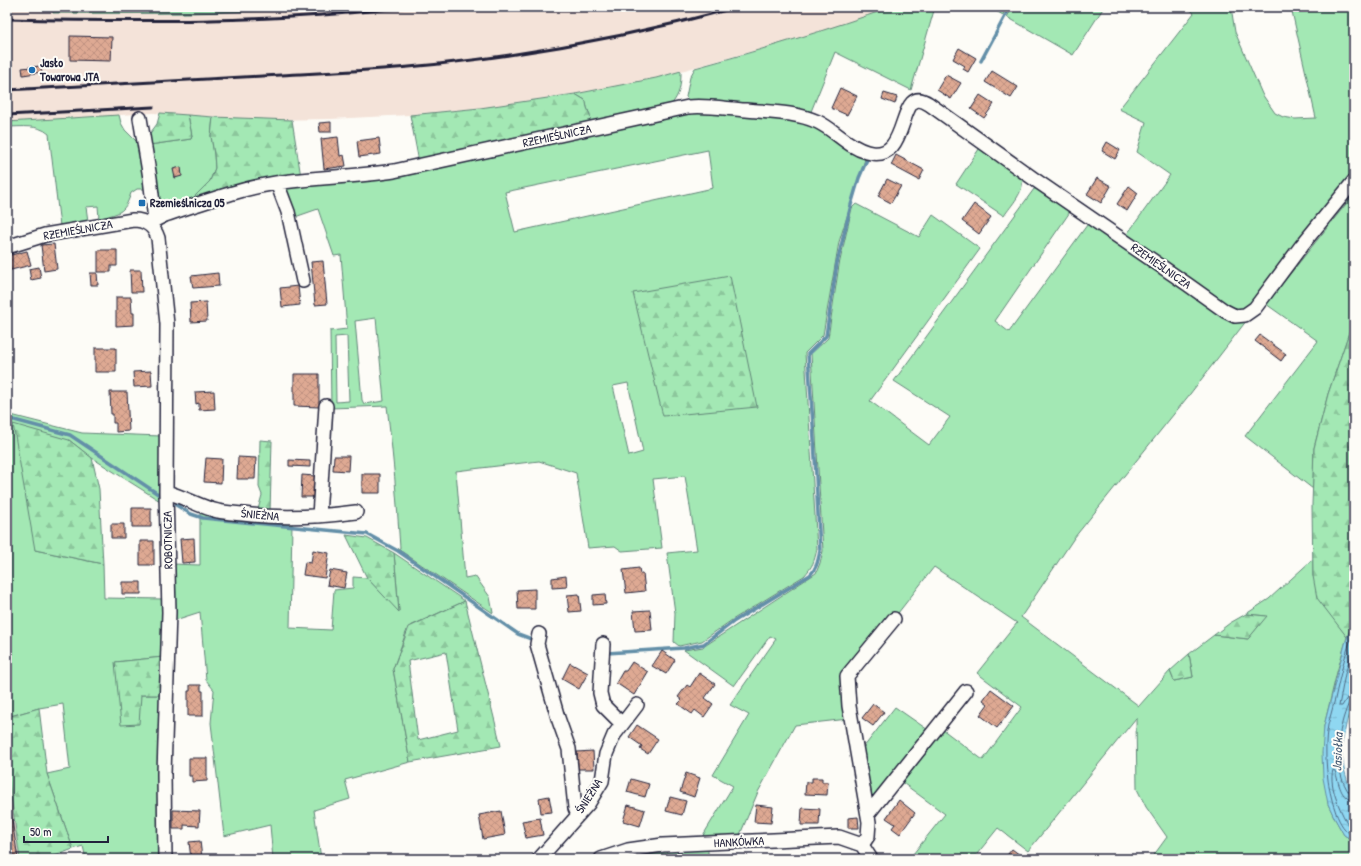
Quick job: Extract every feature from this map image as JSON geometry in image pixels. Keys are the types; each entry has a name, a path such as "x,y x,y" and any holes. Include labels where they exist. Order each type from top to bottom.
{"street":[{"name":"RZEMIEŚLNICZA","path":"7,247 45,235 139,220 151,223 165,215 237,190 277,183 370,175 394,171 696,106 801,116 825,126 860,150 874,154 882,153 888,151 893,146 898,137 908,108 916,100 921,100 1225,311 1235,316 1246,316 1255,308 1302,245 1354,181"},
{"name":"ROBOTNICZA","path":"140,118 150,178 151,223 158,238 167,324 166,492 169,612 164,774 165,859"},
{"path":"277,183 288,212 303,281"},
{"path":"319,516 326,406"},
{"name":"ŚNIEŻNA","path":"166,492 179,495 218,511 292,518 356,512"},
{"path":"871,859 862,845 868,836 869,822 849,706 847,676 894,619"},
{"path":"538,639 558,718 569,749 574,808 578,815"},
{"path":"603,644 600,693 604,705 622,724"},
{"path":"868,814 966,691"},
{"name":"ŚNIEŻNA","path":"539,859 588,804 602,781 606,754 614,735 637,706"},
{"name":"HANKÓWKA","path":"601,859 628,850 663,845 839,837 862,845"}],"shaded area":[{"path":"7,7 53,7 53,13 151,14 266,11 320,7 892,7 842,25 786,42 656,78 579,93 480,108 410,115 330,119 269,120 153,113 7,122"},
{"path":"7,769 20,859 7,859"}],"green space":[{"path":"53,7 320,7 186,13 53,13"},
{"path":"892,7 935,7 911,90 835,52 810,114 771,108 689,100 686,97 690,77 695,68 843,24"},
{"path":"989,7 1007,7 1003,15"},
{"path":"1013,7 1104,7 1073,55 1007,17"},
{"path":"1187,7 1231,7 1235,32 1262,94 1275,113 1283,117 1295,119 1316,118 1291,7 1354,7 1354,180 1251,308 1236,312 1125,237 1170,175 1137,152 1146,122 1119,109 1194,13"},
{"path":"681,71 679,90 671,105 589,123 590,114 585,100 575,94 656,78"},
{"path":"575,94 586,101 590,116 589,123 419,162 410,115 480,108"},
{"path":"701,109 799,119 818,126 866,156 839,242 823,335 805,353 817,549 814,561 804,576 732,620 702,641 679,646 674,642 675,613 667,553 697,550 685,476 653,479 662,548 622,551 615,546 588,548 576,473 539,461 456,471 465,578 475,576 490,597 493,613 398,549 400,548 398,512 387,406 331,408 330,331 347,329 341,255 334,256 318,209 295,217 285,186","holes":["708,150 713,188 515,232 505,192","376,318 384,401 364,404 362,400 355,321","347,336 349,401 336,402 335,337","628,383 643,452 629,456 613,386"]},
{"path":"160,113 188,115 192,136 191,139 149,145 148,136 157,124"},
{"path":"119,115 125,130 142,147 147,184 144,189 137,189 131,193 126,205 120,212 99,219 98,206 86,207 88,221 60,226 49,134 35,127 7,127 7,122"},
{"path":"188,115 213,117 211,136 215,168 210,181 192,199 162,211 157,207 149,145 191,139 192,136"},
{"path":"213,117 292,120 301,177 192,199 210,181 215,168 211,136"},
{"path":"981,146 1022,178 1019,193 1014,203 1004,216 956,184"},
{"path":"1039,188 1072,209 995,321 1009,332 1090,221 1247,320 1190,394 1074,538 1021,617 1139,706 1170,671 1174,681 1193,677 1189,654 1214,635 1248,639 1266,616 1246,614 1269,599 1313,559 1313,576 1334,618 1347,637 1324,726 1328,804 1344,835 1354,841 1354,859 1151,859 1167,837 1146,807 1137,789 1136,718 1028,851 998,828 973,859 909,859 945,814 900,781 942,729 983,760 1022,707 977,673 1017,623 934,567 898,613 894,612 845,674 848,719 795,725 758,792 739,837 702,837 733,786 713,775 749,715 730,705 776,639 770,636 734,686 684,650 703,647 816,573 820,563 823,551 811,354 828,338 839,265 852,208 856,204 919,237 933,215 980,249 870,401 929,445 950,417 894,381 1034,189"},
{"path":"1354,194 1354,318 1328,394 1314,448 1313,489 1245,436 1318,341 1266,304"},
{"path":"730,276 757,407 663,416 633,293"},
{"path":"1354,318 1354,620 1347,637 1317,598 1313,576 1312,505 1314,448 1328,394"},
{"path":"7,414 82,433 161,436 160,501 92,458 69,440 35,550 103,564 104,598 163,599 163,657 116,662 140,695 161,695 160,859 86,859 83,846 73,849 47,774 70,769 63,704 39,708 7,717"},
{"path":"13,424 69,440 92,458 99,489 103,564 35,550"},
{"path":"260,440 272,441 270,512 257,513 262,495 259,487"},
{"path":"200,508 289,521 292,524 290,628 331,630 334,590 353,588 353,577 367,578 399,611 394,553 465,601 408,627 393,669 410,762 345,780 350,799 314,810 321,859 273,859 270,825 224,836 211,723 214,690 206,680 200,612 175,620 173,564 200,565"},
{"path":"346,535 367,538 394,553 399,612 367,578"},
{"path":"465,601 501,746 410,762 393,669 409,627","holes":["446,652 458,730 418,740 408,661"]},
{"path":"1246,614 1267,616 1248,639 1214,635 1230,623"},
{"path":"1189,654 1193,677 1174,681 1170,671"},
{"path":"163,657 161,695 141,695 139,724 121,725 115,662"},
{"path":"1354,702 1354,750 1351,744 1348,716"},
{"path":"895,707 931,732 870,805 860,752"},
{"path":"39,708 47,774 73,849 47,859 20,859 7,769 7,717"},
{"path":"708,846 708,859 617,859 652,850"}],"water":[{"name":"Jasiołka","path":"1354,620 1354,702 1348,716 1341,748 1344,769 1349,786 1354,794 1354,841 1344,835 1328,804 1323,778 1322,753 1324,726 1345,644"}],"building":[{"path":"70,36 112,37 111,61 70,60"},
{"path":"959,48 976,58 968,72 963,69 965,66 953,59"},
{"name":"Jasło Towarowa JTA","path":"40,66 42,72 23,75 22,68"},
{"path":"992,71 1018,87 1011,98 985,82"},
{"path":"946,75 961,83 951,99 937,90"},
{"path":"840,88 857,96 847,115 831,108"},
{"path":"884,93 897,97 895,104 882,99"},
{"path":"980,95 994,104 984,118 971,109"},
{"path":"331,122 331,132 320,132 319,123"},
{"path":"338,137 340,156 344,155 346,166 324,169 321,139"},
{"path":"379,138 381,154 359,157 357,141"},
{"path":"1107,142 1120,150 1115,159 1102,151"},
{"path":"896,155 924,170 919,180 891,165"},
{"path":"181,167 182,176 175,178 173,169"},
{"path":"1097,178 1111,186 1101,203 1087,194"},
{"path":"887,179 901,186 891,203 878,196"},
{"path":"1129,186 1138,193 1127,211 1117,204"},
{"path":"974,204 991,217 979,234 962,221"},
{"path":"54,244 57,269 44,271 41,245"},
{"path":"98,250 117,250 117,266 111,266 111,272 98,272"},
{"path":"27,251 31,265 7,271 7,256"},
{"path":"323,261 327,304 315,305 311,262"},
{"path":"39,267 41,278 31,280 29,269"},
{"path":"130,270 141,270 142,292 131,292"},
{"path":"90,273 97,273 98,285 91,285"},
{"path":"218,273 219,286 193,288 191,276"},
{"path":"298,286 300,305 282,307 280,288"},
{"path":"116,297 131,297 132,313 134,313 134,325 116,326"},
{"path":"206,302 207,321 191,322 190,303"},
{"path":"1260,335 1286,354 1281,361 1255,341"},
{"path":"95,348 116,348 116,372 95,372"},
{"path":"151,371 152,386 134,387 133,372"},
{"path":"294,374 319,374 319,407 294,406"},
{"path":"214,391 215,409 199,410 199,403 196,404 195,392"},
{"path":"110,392 127,392 129,431 116,432 116,423 113,423 113,414 111,414"},
{"path":"334,456 349,456 348,471 333,470"},
{"path":"238,457 256,458 255,479 237,479"},
{"path":"206,458 222,459 221,483 204,482"},
{"path":"289,460 310,461 310,467 289,466"},
{"path":"362,474 380,474 380,493 362,493"},
{"path":"302,475 315,476 314,497 301,497"},
{"path":"132,508 151,508 151,527 132,527"},
{"path":"111,524 124,524 124,538 111,538"},
{"path":"194,538 195,562 182,563 180,539"},
{"path":"140,541 154,541 154,565 140,565"},
{"path":"313,550 329,553 325,578 303,575 305,562 311,563"},
{"path":"639,568 640,574 643,574 645,591 626,593 623,570"},
{"path":"330,570 347,573 344,588 327,585"},
{"path":"566,576 567,587 552,588 552,578"},
{"path":"122,582 141,582 141,594 122,594"},
{"path":"535,589 535,609 518,609 517,590"},
{"path":"579,594 581,611 569,612 567,595"},
{"path":"605,594 606,604 593,605 593,595"},
{"path":"650,610 652,630 635,631 633,611"},
{"path":"662,651 675,660 666,674 652,666"},
{"path":"632,662 648,672 634,695 616,683 623,671 626,671"},
{"path":"570,663 588,673 579,689 562,679"},
{"path":"699,673 715,684 705,698 713,704 704,717 695,710 692,714 678,704 682,700 678,697 687,685 690,687"},
{"path":"190,685 201,685 201,691 203,691 203,716 188,716 188,691 190,691"},
{"path":"991,689 1014,706 997,728 980,715 988,704 983,700"},
{"path":"873,704 884,712 873,726 862,718"},
{"path":"637,725 658,739 648,754 640,749 642,746 629,737"},
{"path":"593,751 594,769 578,769 577,752"},
{"path":"189,758 207,758 207,781 192,782 192,776 189,776"},
{"path":"686,773 700,778 694,797 680,792"},
{"path":"812,778 822,778 822,782 828,782 827,795 805,794 806,782 812,782"},
{"path":"631,779 649,784 645,797 627,792"},
{"path":"549,796 552,812 541,813 539,798"},
{"path":"670,797 686,801 682,815 666,811"},
{"path":"9,800 18,859 7,859 7,801"},
{"path":"899,800 915,813 900,834 892,828 895,824 886,818"},
{"path":"628,805 645,810 640,826 623,821"},
{"path":"756,805 773,807 771,823 754,822"},
{"path":"802,808 820,809 819,825 801,825"},
{"path":"173,810 200,811 199,826 184,825 184,829 173,829"},
{"path":"501,811 505,835 483,839 479,815"},
{"path":"858,817 859,828 848,828 848,818"},
{"path":"540,818 543,835 526,838 522,821"},
{"path":"200,841 202,858 191,859 189,842"},
{"path":"1012,849 1020,855 1016,859 1004,859"}],"waterway":[{"path":"981,61 1010,7"},
{"path":"607,653 684,648 704,644 733,622 810,575 814,570 820,551 808,354 826,336 837,263 851,205 859,178 868,157 870,157"},
{"path":"7,418 70,435 161,496"},
{"path":"176,505 191,514 203,518 367,534 398,551 518,634 534,640"}],"railway":[{"path":"7,19 139,21 205,20 323,15 409,7"},
{"path":"7,90 343,72 484,59 594,41 738,7"},
{"path":"7,115 153,107"}],"place":[{"name":"Jasło Towarowa JTA","path":"32,70"},
{"name":"Rzemieślnicza 05","path":"142,203"}]}
